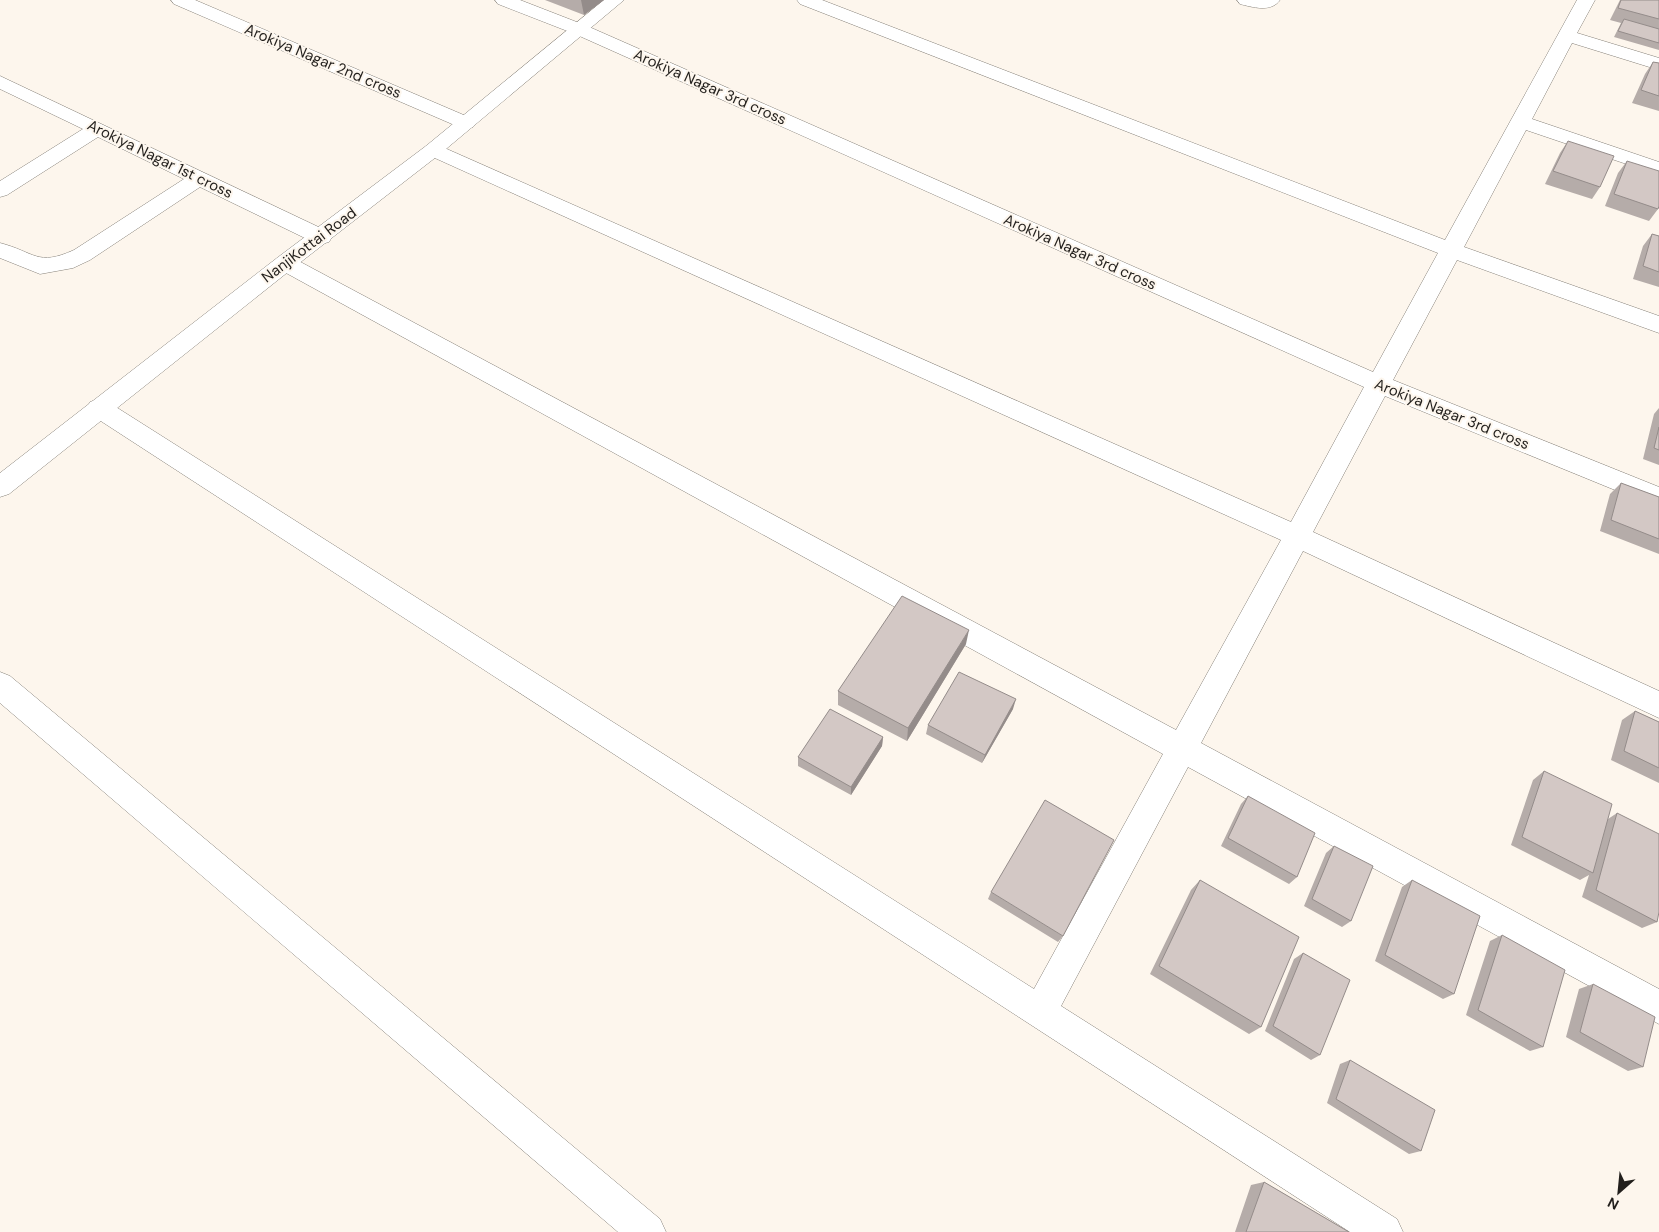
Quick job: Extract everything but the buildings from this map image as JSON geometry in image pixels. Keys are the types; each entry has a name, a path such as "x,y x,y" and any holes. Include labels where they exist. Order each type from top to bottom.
{"street":[{"name":"Arokiya Nagar 2nd cross","path":"180,0 466,123"},
{"name":"Arokiya Nagar 3rd cross","path":"504,0 580,30 1378,384 1659,498"},
{"name":"NanjiKottai Road","path":"0,486 433,150 615,0"},
{"path":"806,0 1451,250 1659,325"},
{"path":"1246,0 1263,3 1271,0"},
{"path":"1040,1012 1586,0"},
{"path":"1567,36 1659,64"},
{"name":"Arokiya Nagar 1st cross","path":"0,82 321,236"},
{"path":"1520,122 1659,170"},
{"path":"0,190 97,129"},
{"path":"433,150 1297,536 1659,705"},
{"path":"0,250 40,266 65,263 82,255 199,178"},
{"path":"285,263 1659,1007"},
{"path":"99,408 1384,1232"},
{"path":"0,686 647,1232"}]}
